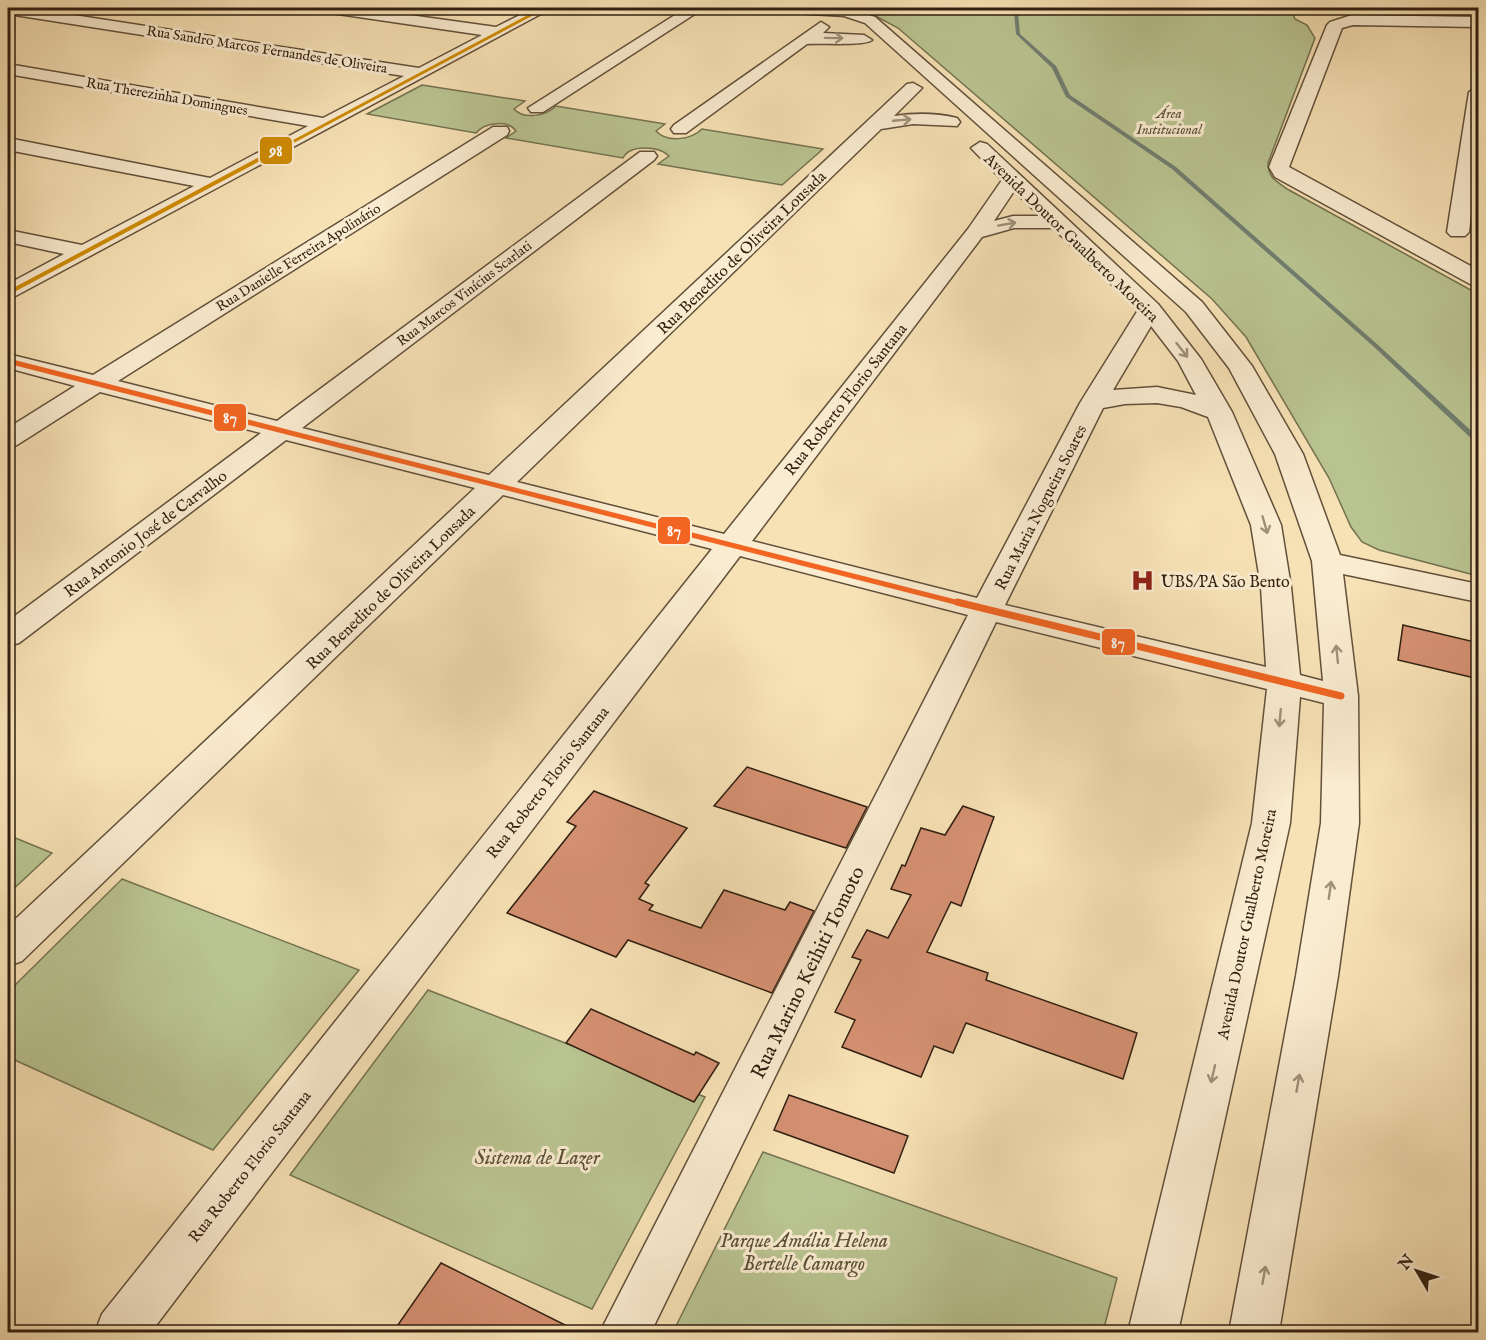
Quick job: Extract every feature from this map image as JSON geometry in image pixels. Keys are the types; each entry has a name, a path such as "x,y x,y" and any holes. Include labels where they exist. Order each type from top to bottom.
{"street":[{"path":"15,11 59,8"},
{"path":"332,8 496,32"},
{"path":"8,293 544,8"},
{"path":"537,108 696,8"},
{"path":"794,8 843,18"},
{"name":"Rua Sandro Marcos Fernandes de Oliveira","path":"15,11 420,73"},
{"path":"680,129 802,40 843,18"},
{"path":"802,40 830,38 843,18"},
{"name":"Avenida Doutor Gualberto Moreira","path":"843,18 914,88 1013,178 1150,309 1189,359 1219,412 1266,525 1276,587 1284,683 1271,823 1153,1332"},
{"name":"Avenida Doutor Gualberto Moreira","path":"843,18 1194,307 1240,366 1289,454 1327,561 1341,696 1340,823 1317,976 1254,1332"},
{"path":"1479,22 1341,21 1335,25 1279,167 1282,173 1479,279"},
{"name":"Rua Therezinha Domingues","path":"8,69 326,124"},
{"name":"Rua Benedito de Oliveira Lousada","path":"8,950 914,88"},
{"path":"1453,265 1479,92"},
{"path":"875,124 913,119 951,122"},
{"name":"Rua Danielle Ferreira Apolinário","path":"8,440 500,131"},
{"path":"8,144 213,184"},
{"name":"Rua Marcos Vinícius Scarlati","path":"282,430 647,156"},
{"name":"Rua Roberto Florio Santana","path":"120,1332 975,233 1013,178"},
{"path":"975,233 1013,222 1059,222"},
{"path":"1408,240 1458,232"},
{"path":"8,236 83,252"},
{"name":"Rua Maria Nogueira Soares","path":"987,610 1093,403 1150,309"},
{"path":"8,361 730,546 1341,696"},
{"path":"1112,370 1131,370 1152,378 1156,382 1150,394"},
{"path":"1093,403 1118,396 1150,394 1182,398 1219,412"},
{"name":"Rua Antonio José de Carvalho","path":"8,636 282,430"},
{"path":"1327,561 1479,593"},
{"name":"Rua Marino Keihiti Tomoto","path":"625,1332 987,610"}],"green space":[{"name":"Área Institucional","path":"861,8 1314,8 1293,14 1295,19 1307,25 1315,38 1268,168 1274,179 1289,190 1478,294 1478,576 1379,550 1362,542 1351,527 1329,478 1246,337 1212,299 898,28"},
{"path":"422,85 525,101 514,109 529,116 547,112 556,106 665,124 656,131 672,139 692,136 702,129 823,149 782,185 658,164 669,156 659,150 645,148 632,150 623,158 506,138 516,131 508,125 490,125 476,133 367,114"},
{"path":"8,835 52,853 8,894"},
{"path":"122,879 359,970 213,1150 8,1057 8,992"},
{"name":"Sistema de Lazer","path":"428,990 705,1097 592,1309 290,1175"},
{"name":"Parque Amália Helena Bertelle Camargo","path":"763,1152 1117,1278 1103,1332 673,1332"}],"building":[{"path":"1403,625 1479,643 1479,679 1398,660"},
{"path":"747,767 867,807 846,848 714,806"},
{"path":"594,791 687,828 645,883 649,885 639,899 653,905 649,910 701,928 724,890 785,910 790,902 814,911 772,993 628,940 616,957 507,913 576,826 567,822"},
{"path":"963,806 994,817 961,906 951,902 927,952 988,973 986,980 1137,1033 1123,1079 966,1023 953,1053 934,1046 921,1077 842,1047 855,1020 835,1012 861,960 852,957 867,930 888,938 911,895 891,889 902,865 905,866 921,828 945,835"},
{"path":"591,1009 694,1055 696,1052 719,1063 694,1102 566,1043"},
{"path":"789,1095 908,1136 894,1173 774,1130"},
{"path":"441,1263 579,1332 393,1332"}],"waterway":[{"path":"1016,12 1018,34 1054,67 1068,96 1174,168 1375,345 1478,440"}],"transit line":[{"name":"98","path":"8,293 544,8"},
{"name":"87","path":"8,361 987,610 1341,696"}],"place":[{"name":"UBS/PA São Bento","path":"1143,581"}]}
